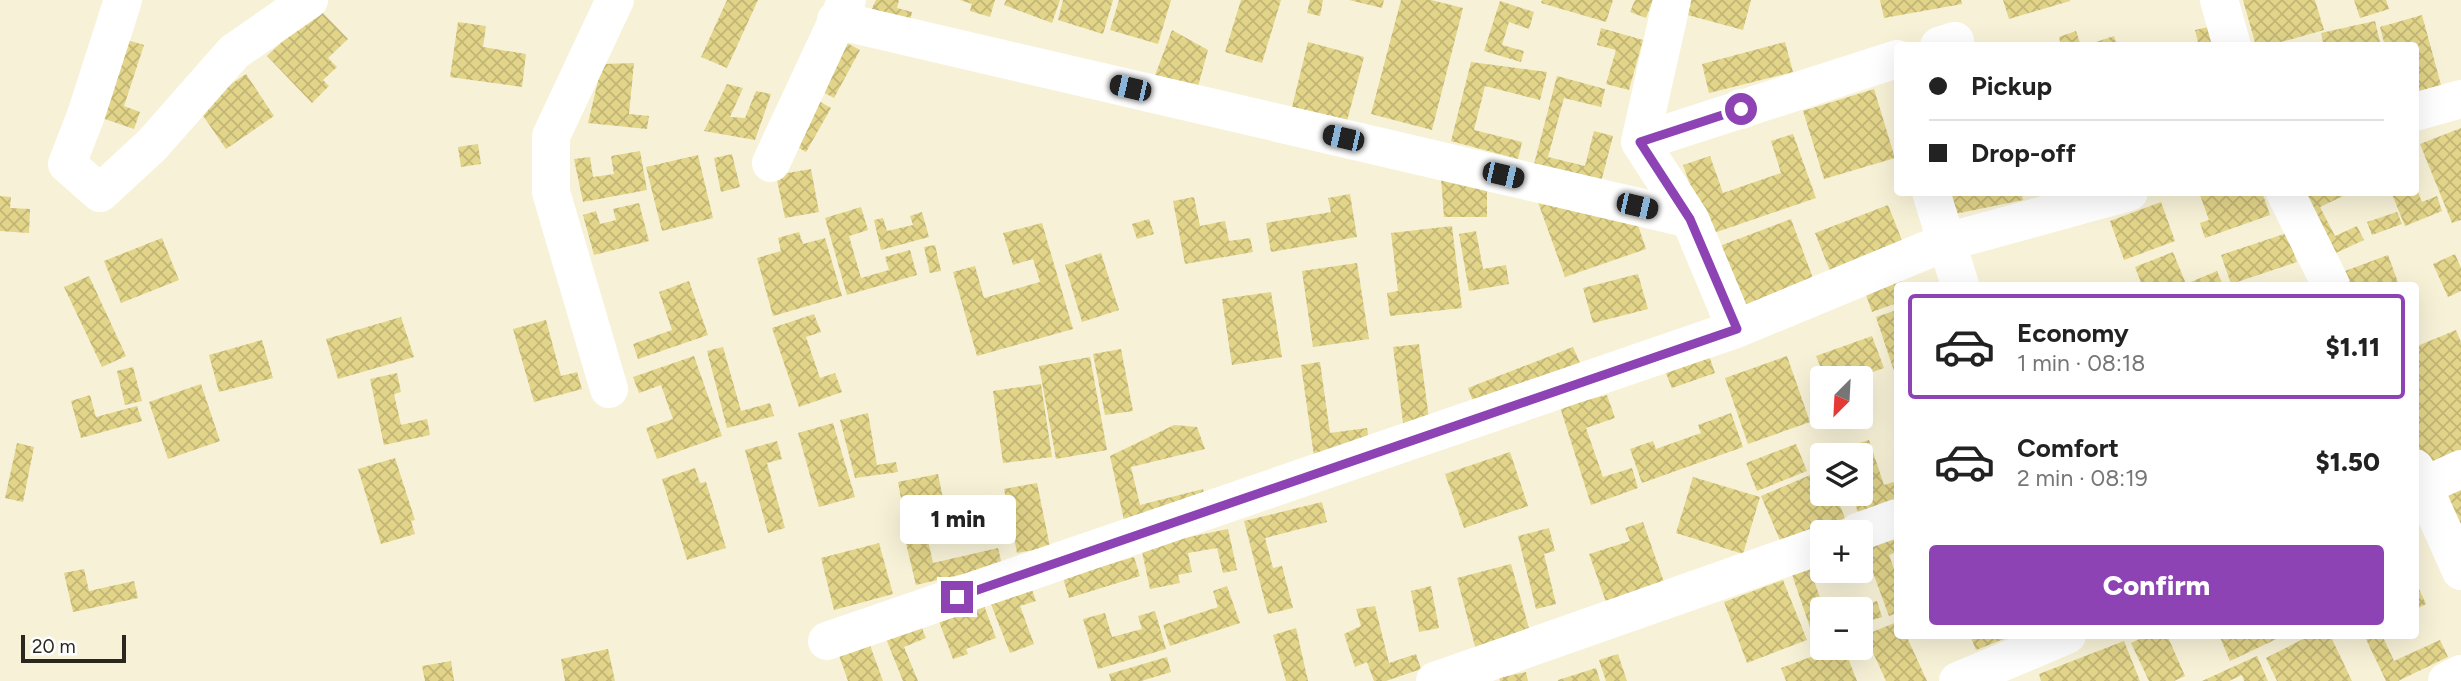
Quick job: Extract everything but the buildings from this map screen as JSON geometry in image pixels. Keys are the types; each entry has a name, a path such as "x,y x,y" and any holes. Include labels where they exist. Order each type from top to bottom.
{"street":[{"path":"123,0 67,164 100,193 152,145 234,52 309,0"},
{"path":"608,389 551,192 551,136 615,0"},
{"path":"1672,0 1640,142 1690,219 1737,329"},
{"path":"2219,0 2231,42"},
{"path":"772,163 842,10 1690,219"},
{"path":"1640,142 1894,65"},
{"path":"2419,111 2461,99"},
{"path":"1932,196 1959,282"},
{"path":"827,641 1737,329 1946,242 2114,196"},
{"path":"2287,196 2330,282"},
{"path":"2419,481 2461,470"},
{"path":"2419,483 2461,571"},
{"path":"1873,527 1894,519"},
{"path":"1435,681 1810,549"},
{"path":"1958,681 2058,639"},
{"path":"2447,681 2461,674"}],"route":[{"path":"957,597 1737,329 1690,219 1640,142 1741,109"}]}
